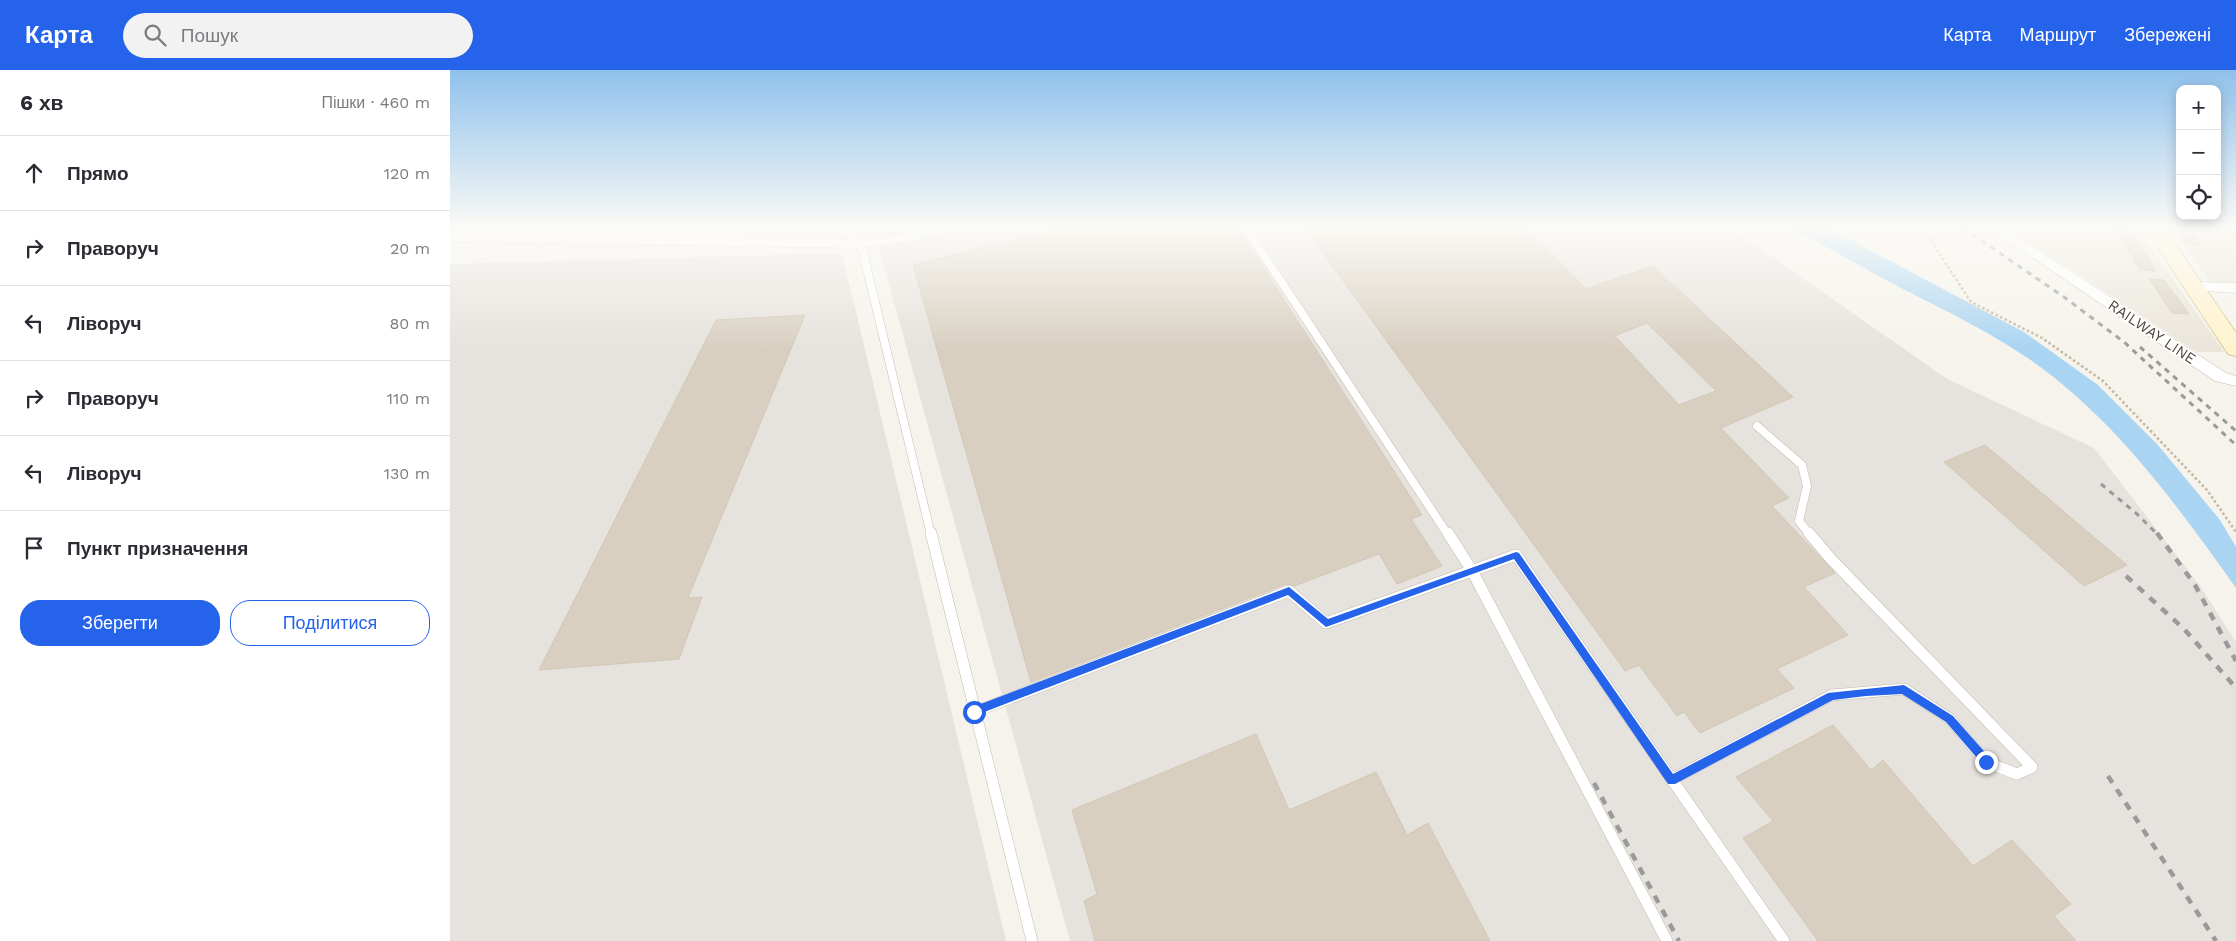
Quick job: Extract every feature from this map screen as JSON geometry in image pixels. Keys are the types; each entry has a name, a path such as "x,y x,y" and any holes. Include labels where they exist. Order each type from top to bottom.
{"street":[{"name":"RAILWAY LINE","path":"2057,269 2221,377 2236,381"},
{"path":"2182,269 2236,349"},
{"path":"2196,287 2236,288"}],"lane":[{"path":"867,269 974,712 1032,941"},
{"path":"1273,269 1471,569 1667,941"},
{"path":"1671,780 1832,696 1904,689 1950,719 1986,762 2017,774 2032,767 1831,559 1799,521 1807,486 1802,465 1757,426"},
{"path":"974,712 1289,591 1326,623 1471,569 1516,555 1784,941"}],"path":[{"path":"1949,269 1971,302 2042,338 2103,381 2207,490 2236,532"}],"shaded area":[{"path":"450,269 846,269 1006,941 450,941"},
{"path":"885,269 1789,269 1947,379 2094,448 2200,586 2236,642 2236,941 1070,941"},
{"path":"2070,269 2166,269 2224,352 2197,352"},
{"path":"2201,269 2236,269 2236,282 2210,282"}],"water":[{"path":"1865,269 1905,269 2024,332 2098,385 2157,444 2220,520 2236,547 2236,588 2156,480 2087,406 2025,356 1986,332"}],"building":[{"path":"914,269 1264,269 1422,515 1411,519 1442,566 1397,584 1379,554 1294,586 1286,584 1031,682"},
{"path":"1334,269 1566,269 1586,289 1645,269 1656,269 1793,397 1721,428 1789,498 1772,506 1835,573 1804,587 1848,635 1777,669 1794,688 1700,733 1684,712 1677,716 1639,665 1625,671","holes":["1647,323 1716,391 1679,405 1615,336"]},
{"path":"2139,269 2154,269 2156,271"},
{"path":"2149,279 2164,280 2189,314 2172,313"},
{"path":"805,315 688,598 702,597 679,659 539,670 716,320"},
{"path":"1985,445 2127,565 2084,586 1944,462"},
{"path":"1833,725 1871,770 1883,760 1973,866 2012,840 2071,904 2054,916 2076,941 1818,941 1743,838 1773,821 1736,777"},
{"path":"1256,734 1289,810 1376,772 1407,835 1428,823 1490,941 1095,941 1084,901 1097,894 1072,810"}],"railway":[{"path":"2022,269 2124,342 2236,445"},
{"path":"2140,347 2236,431"},
{"path":"2101,484 2137,514 2158,535"},
{"path":"2157,533 2195,585 2236,661"},
{"path":"2126,576 2184,629 2236,688"},
{"path":"2108,776 2216,941"},
{"path":"1594,783 1679,941"}],"route":[{"path":"974,712 1289,591 1326,623 1471,569 1516,555 1671,780 1832,696 1866,691 1904,689 1950,719 1986,762"}]}
